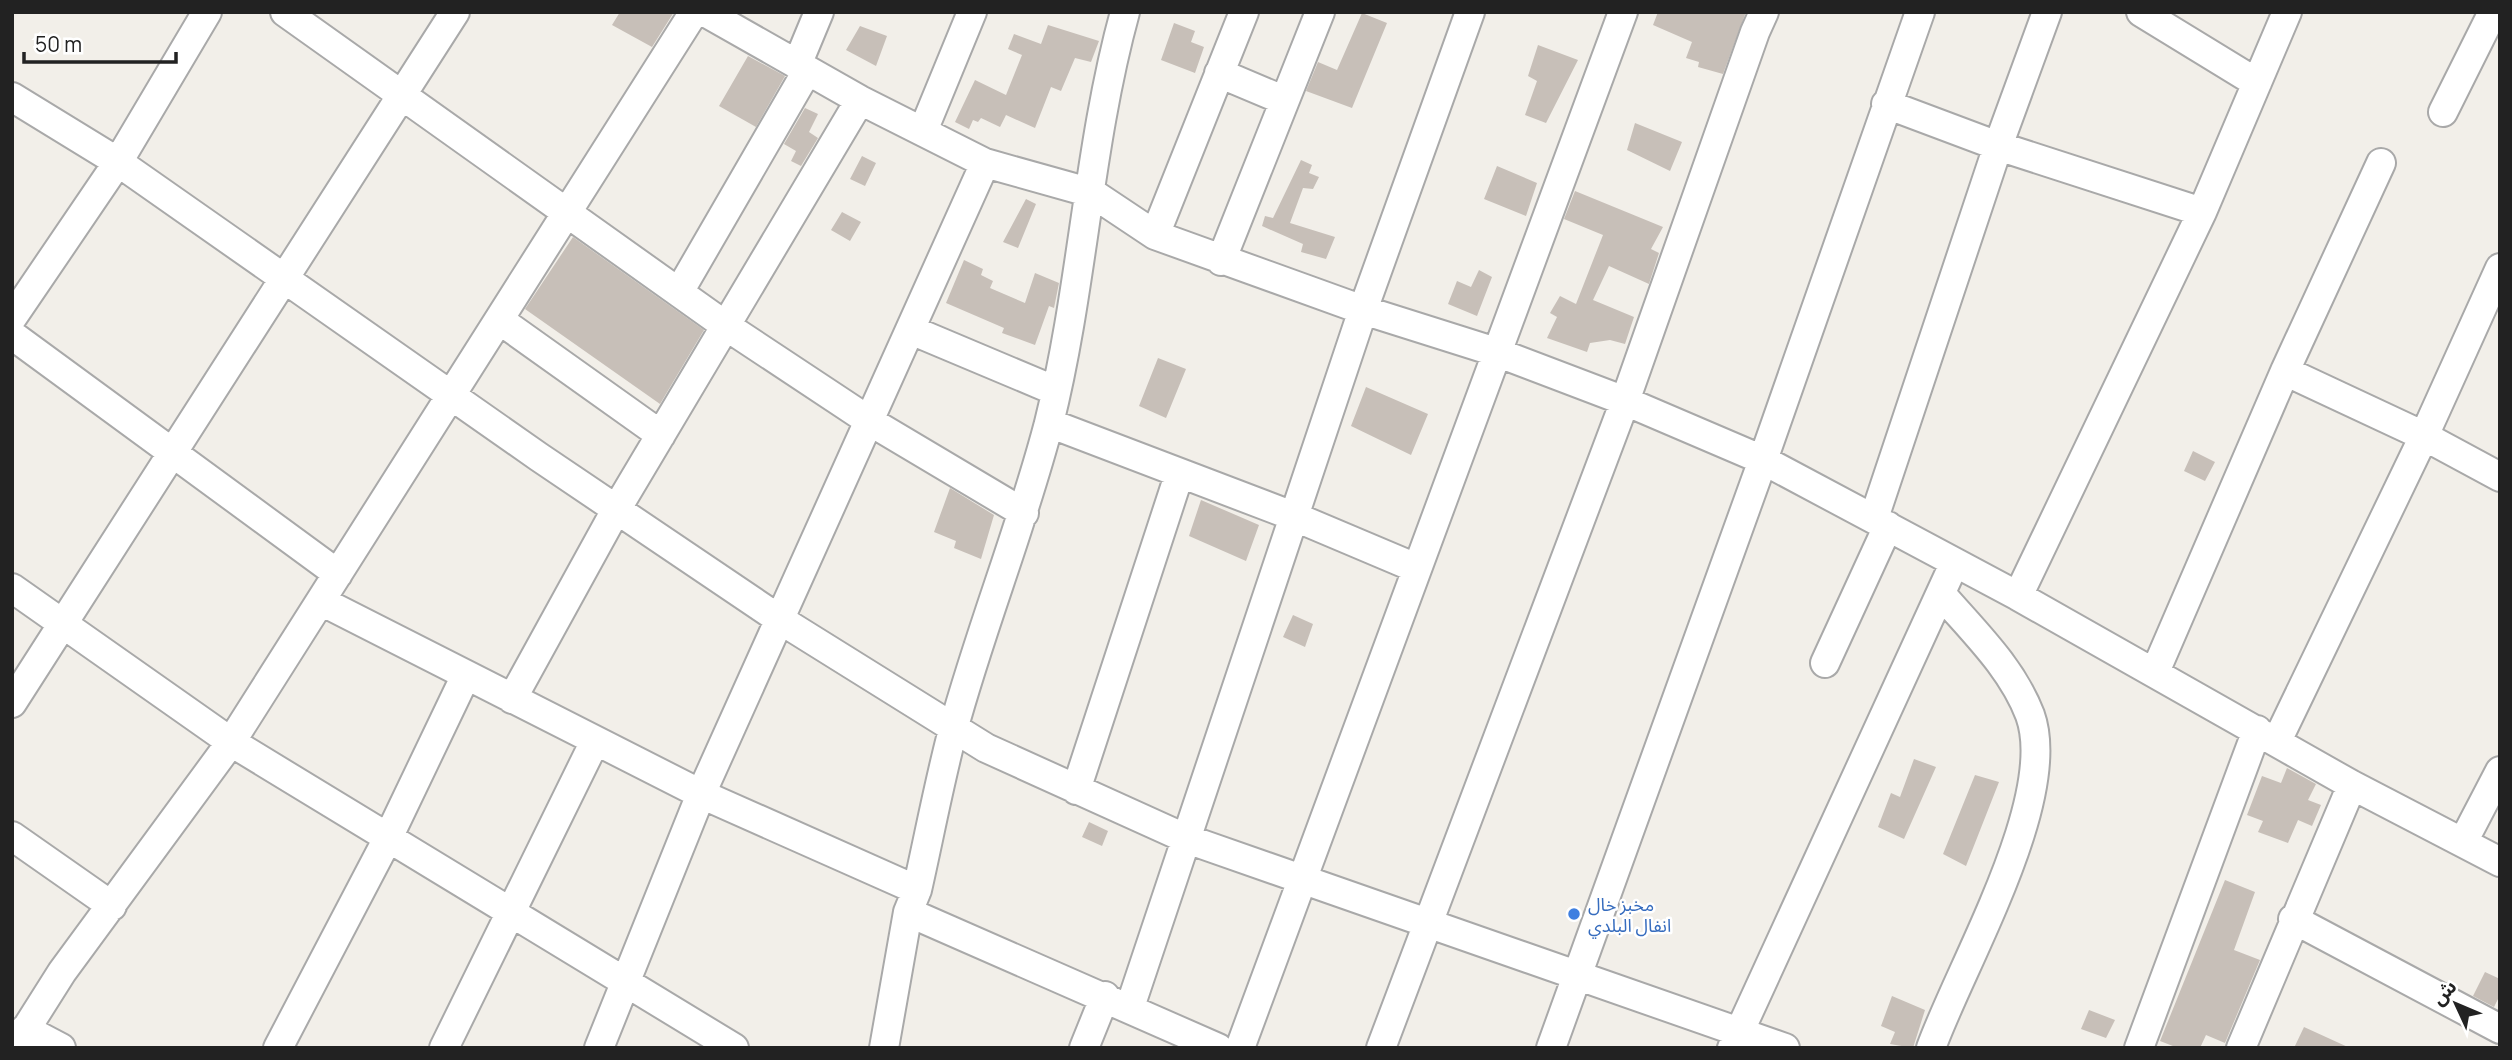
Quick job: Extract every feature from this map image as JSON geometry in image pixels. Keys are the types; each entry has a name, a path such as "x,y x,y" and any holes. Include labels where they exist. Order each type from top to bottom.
{"street":[{"path":"12,318 118,162 207,12"},
{"path":"285,12 726,326 871,422 1024,513"},
{"path":"12,703 455,12"},
{"path":"680,292 802,68 819,12"},
{"path":"923,131 972,12"},
{"path":"884,1048 913,901 953,730 1024,513 1049,423 1092,193 1101,121 1125,12"},
{"path":"1155,235 1244,12"},
{"path":"1221,261 1320,12"},
{"path":"1084,1048 1117,1001 1187,839 1363,310 1470,12"},
{"path":"1240,1048 1623,12"},
{"path":"1381,1048 1625,401 1764,12"},
{"path":"1551,1048 1575,974 1763,460 1920,12"},
{"path":"1825,663 1881,522 1998,146 2047,12"},
{"path":"2141,12 2257,83"},
{"path":"2018,596 2202,212 2287,12"},
{"path":"2443,112 2493,12"},
{"path":"61,1048 19,1038 232,742 568,215 704,13 860,100 985,163 1092,193 1155,235 1363,310 1496,352 1625,401 1763,460 2018,596 2352,785 2500,862"},
{"path":"1219,73 1283,100"},
{"path":"12,97 118,162 616,510 779,620 953,730 1076,790 1187,839 1575,974 1736,1039 1785,1048"},
{"path":"512,699 616,510 860,100"},
{"path":"1886,104 1998,146 2202,212"},
{"path":"599,1048 701,794 871,422 985,163"},
{"path":"2155,672 2285,371 2381,163"},
{"path":"2139,1048 2267,736 2424,436 2500,268"},
{"path":"501,321 661,435"},
{"path":"911,330 1056,391"},
{"path":"12,335 338,574"},
{"path":"2285,371 2424,436 2500,477"},
{"path":"1049,423 1293,516 1416,568"},
{"path":"1076,790 1180,475"},
{"path":"1736,1039 1954,564"},
{"path":"12,588 232,742 734,1048"},
{"path":"1931,1048 1945,1010 2002,889 2020,834 2034,769 2031,717 2010,673 1942,595"},
{"path":"321,601 913,901 1208,1046"},
{"path":"278,1048 388,838 466,675"},
{"path":"444,1048 595,741"},
{"path":"2463,842 2500,771"},
{"path":"2241,1048 2293,919 2352,785"},
{"path":"12,836 112,906"},
{"path":"2293,919 2500,1029"}],"building":[{"path":"620,12 674,12 652,47 612,25"},
{"path":"1658,12 1746,12 1723,74 1698,67 1699,62 1686,58 1692,42 1653,25"},
{"path":"1362,13 1387,23 1352,108 1306,91 1318,62 1337,70"},
{"path":"1174,23 1195,31 1191,42 1204,47 1195,73 1161,60"},
{"path":"1048,25 1099,41 1091,62 1075,58 1061,91 1051,87 1035,128 1006,115 1000,127 981,118 978,122 973,120 969,129 955,122 975,80 1006,95 1022,55 1008,49 1014,34 1041,44"},
{"path":"860,26 887,36 876,66 846,50"},
{"path":"1538,45 1578,60 1546,123 1525,115 1537,81 1528,76"},
{"path":"748,56 785,76 756,127 719,106"},
{"path":"805,108 818,114 809,132 818,138 801,166 791,161 796,151 784,144"},
{"path":"1635,123 1682,142 1670,171 1627,150"},
{"path":"862,156 876,163 865,186 850,179"},
{"path":"1301,160 1312,165 1309,173 1319,177 1313,189 1303,188 1290,223 1335,237 1326,259 1301,252 1303,244 1262,226 1265,216 1273,218"},
{"path":"1497,166 1537,183 1526,216 1484,199"},
{"path":"1575,191 1663,227 1651,249 1659,253 1649,284 1609,266 1593,300 1634,317 1625,344 1610,340 1590,343 1587,352 1547,338 1557,317 1550,313 1560,296 1576,304 1603,235 1564,219"},
{"path":"1026,199 1036,204 1018,248 1003,242"},
{"path":"842,212 861,222 850,241 831,230"},
{"path":"573,237 704,330 660,404 525,309"},
{"path":"964,260 983,269 981,275 993,281 990,288 1025,303 1035,273 1059,283 1054,308 1049,306 1035,345 1002,333 1004,328 946,303"},
{"path":"1479,270 1492,277 1477,316 1448,304 1457,281 1471,287"},
{"path":"1158,358 1186,369 1166,418 1139,406"},
{"path":"1366,387 1428,414 1411,455 1351,426"},
{"path":"2193,451 2215,462 2205,481 2184,471"},
{"path":"950,488 994,515 981,559 954,548 956,541 934,532"},
{"path":"1201,500 1259,525 1246,561 1189,536"},
{"path":"1293,615 1313,624 1305,647 1283,637"},
{"path":"1914,759 1936,767 1904,839 1878,827 1891,793 1900,797"},
{"path":"2287,768 2316,784 2308,800 2321,805 2312,826 2298,820 2288,843 2258,832 2263,821 2247,815 2262,776 2281,783"},
{"path":"1975,775 1999,782 1966,866 1943,854"},
{"path":"1089,822 1108,831 1102,846 1082,837"},
{"path":"2225,880 2255,892 2234,950 2260,960 2225,1043 2206,1035 2200,1048 2178,1048 2160,1041"},
{"path":"2485,972 2500,979 2500,995 2494,1007 2473,996"},
{"path":"1892,996 1925,1010 1913,1048 1890,1044 1895,1032 1881,1026"},
{"path":"2089,1010 2115,1020 2106,1038 2081,1029"},
{"path":"2304,1027 2350,1048 2294,1048"}],"place":[{"name":"مخبز خال انفال البلدي","path":"1574,914"}]}
